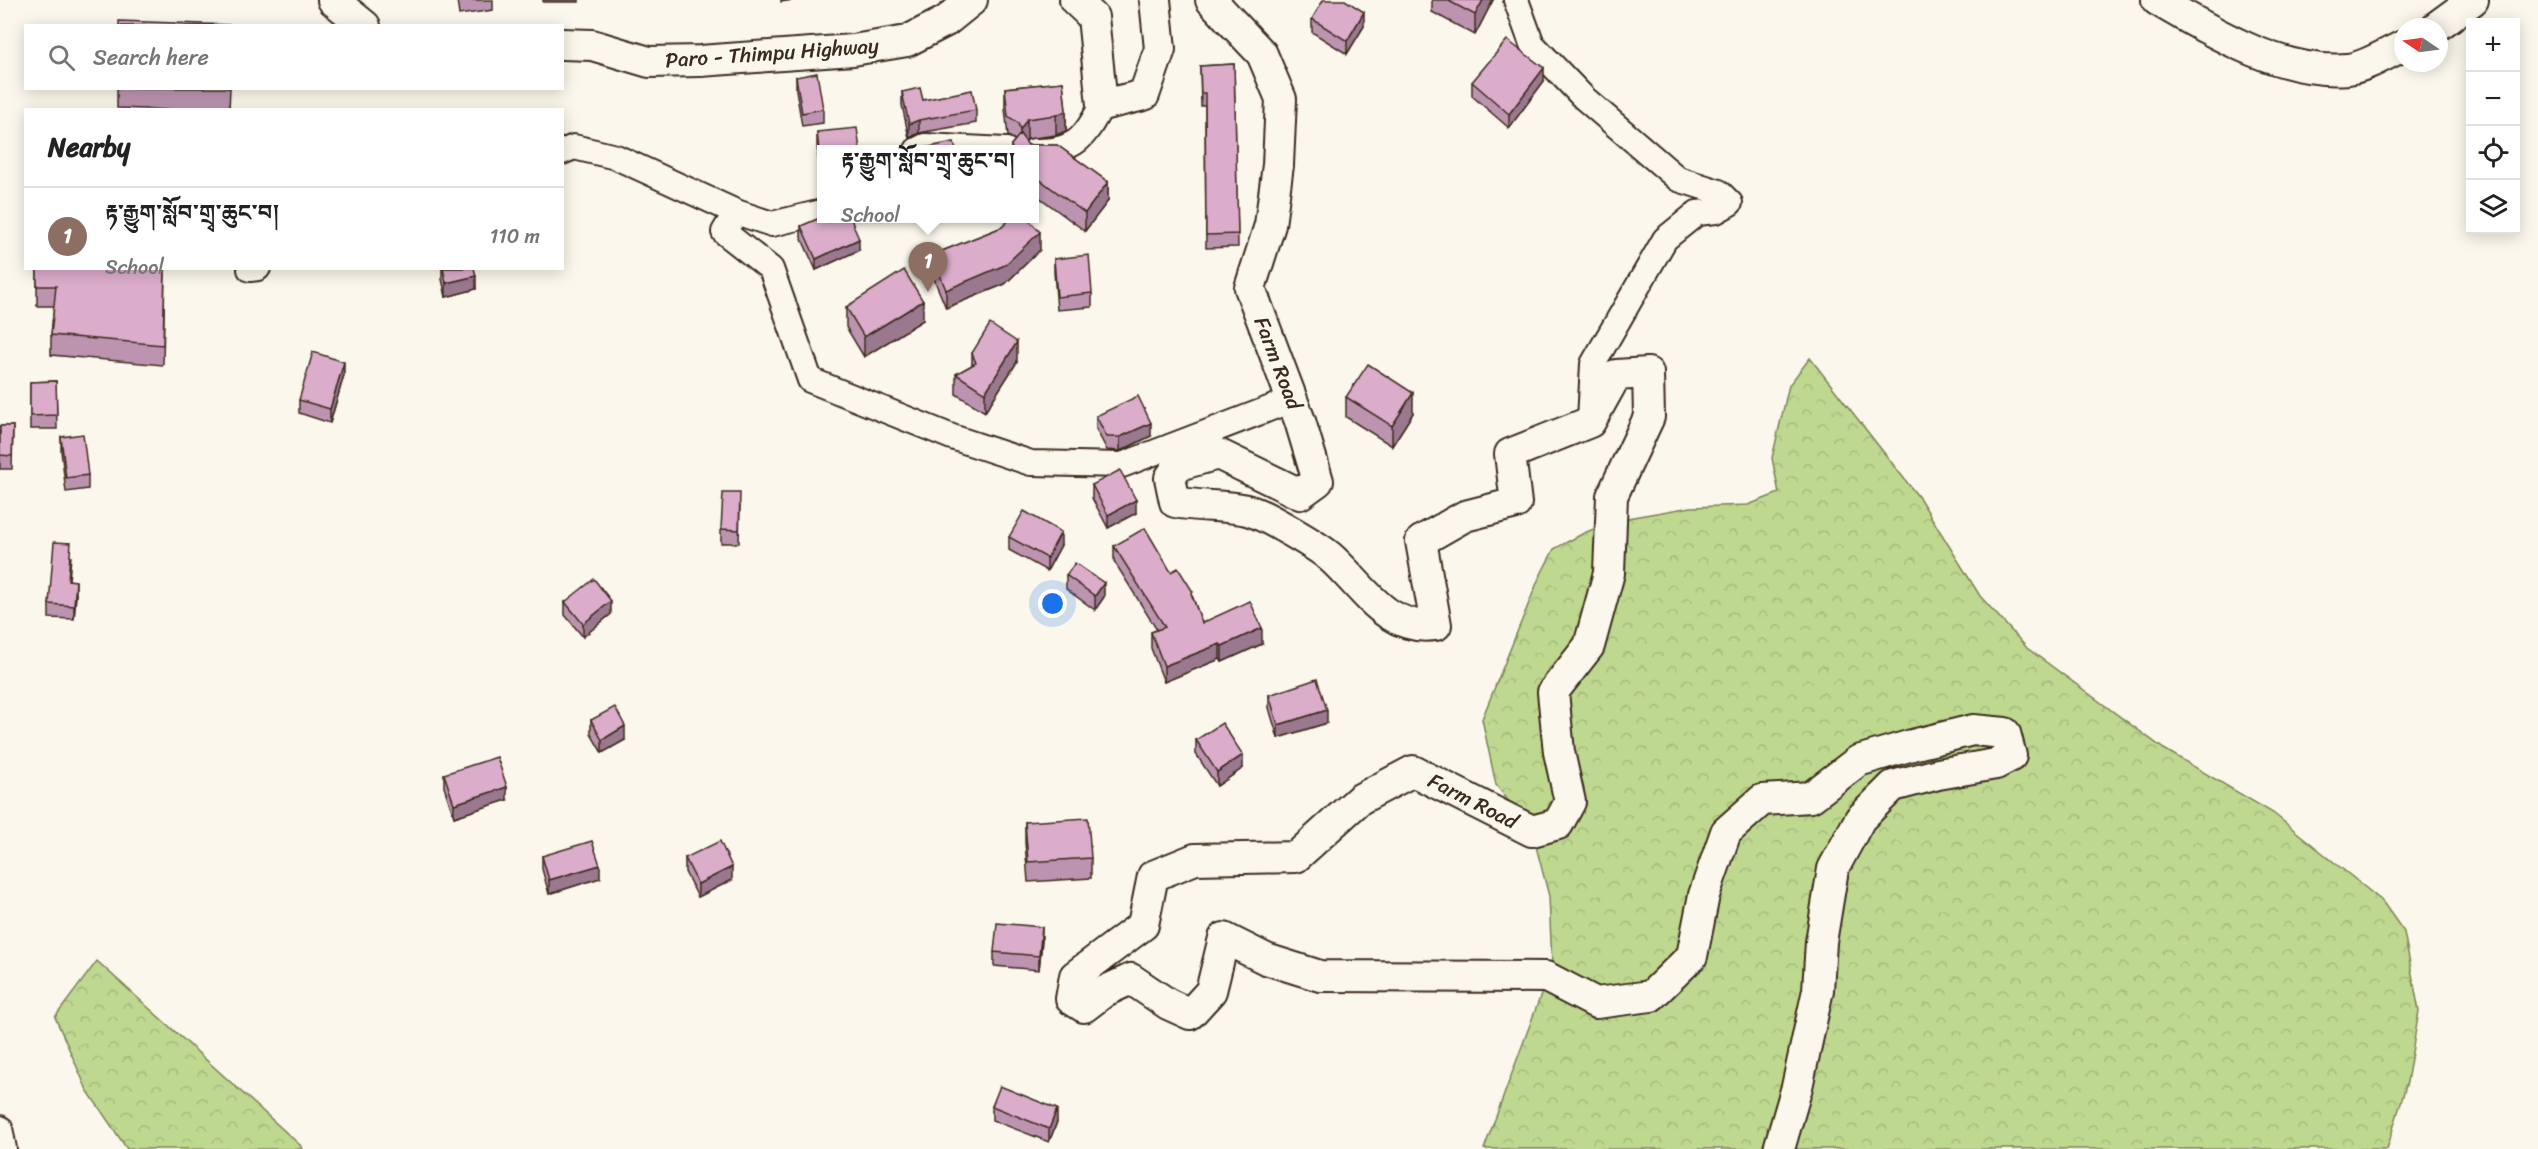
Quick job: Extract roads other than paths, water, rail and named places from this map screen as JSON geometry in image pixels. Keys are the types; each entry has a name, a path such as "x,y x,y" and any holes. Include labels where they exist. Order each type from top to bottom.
{"street":[{"path":"333,0 363,24"},
{"name":"Paro - Thimpu Highway","path":"564,44 592,45 649,62 700,61 853,50 907,41 946,21 972,0"},
{"path":"1039,151 1054,152 1084,137 1102,105 1092,17 1075,0"},
{"path":"1102,105 1144,95 1160,49 1155,0"},
{"name":"Farm Road","path":"1211,0 1262,54 1281,99 1278,165 1270,225 1251,288 1292,400 1318,481 1300,494 1218,454 1179,465 1170,478 1175,502 1196,507 1252,511 1328,555 1376,607 1419,627 1436,625 1421,541 1465,516 1516,503 1510,454 1590,422 1616,375 1648,373 1649,417 1612,496 1609,573 1589,646 1553,692 1559,752 1570,802 1558,824 1532,831 1413,771 1360,799 1296,857 1195,859 1153,876 1143,925 1075,976 1071,999 1084,1007 1105,991 1131,979 1168,1004 1190,1014 1211,991 1224,938 1266,959 1320,975 1546,977 1596,1003 1651,996 1692,956 1704,895 1726,832 1762,800 1811,797 1858,761 1912,745 1973,730 2005,733 2012,756 1996,764 1893,786 1860,819 1833,869 1821,942 1818,990 1797,1087 1779,1149"},
{"path":"1516,0 1532,44 1584,98 1678,179 1719,192 1730,203 1716,211 1697,213 1665,239 1593,364 1590,422"},
{"path":"2157,0 2219,36 2304,68 2350,69 2394,50"},
{"path":"2448,18 2472,0"},
{"path":"564,151 574,147 616,158 736,212 772,224 817,213"},
{"path":"736,212 724,232 771,269 810,380 952,437 1031,463 1122,465 1292,400"},
{"path":"0,1128 4,1149"}],"place":[{"name":"རྟ་རྒྱུག་སློབ་གྲྭ་ཆུང་བ།","path":"928,292"}]}
